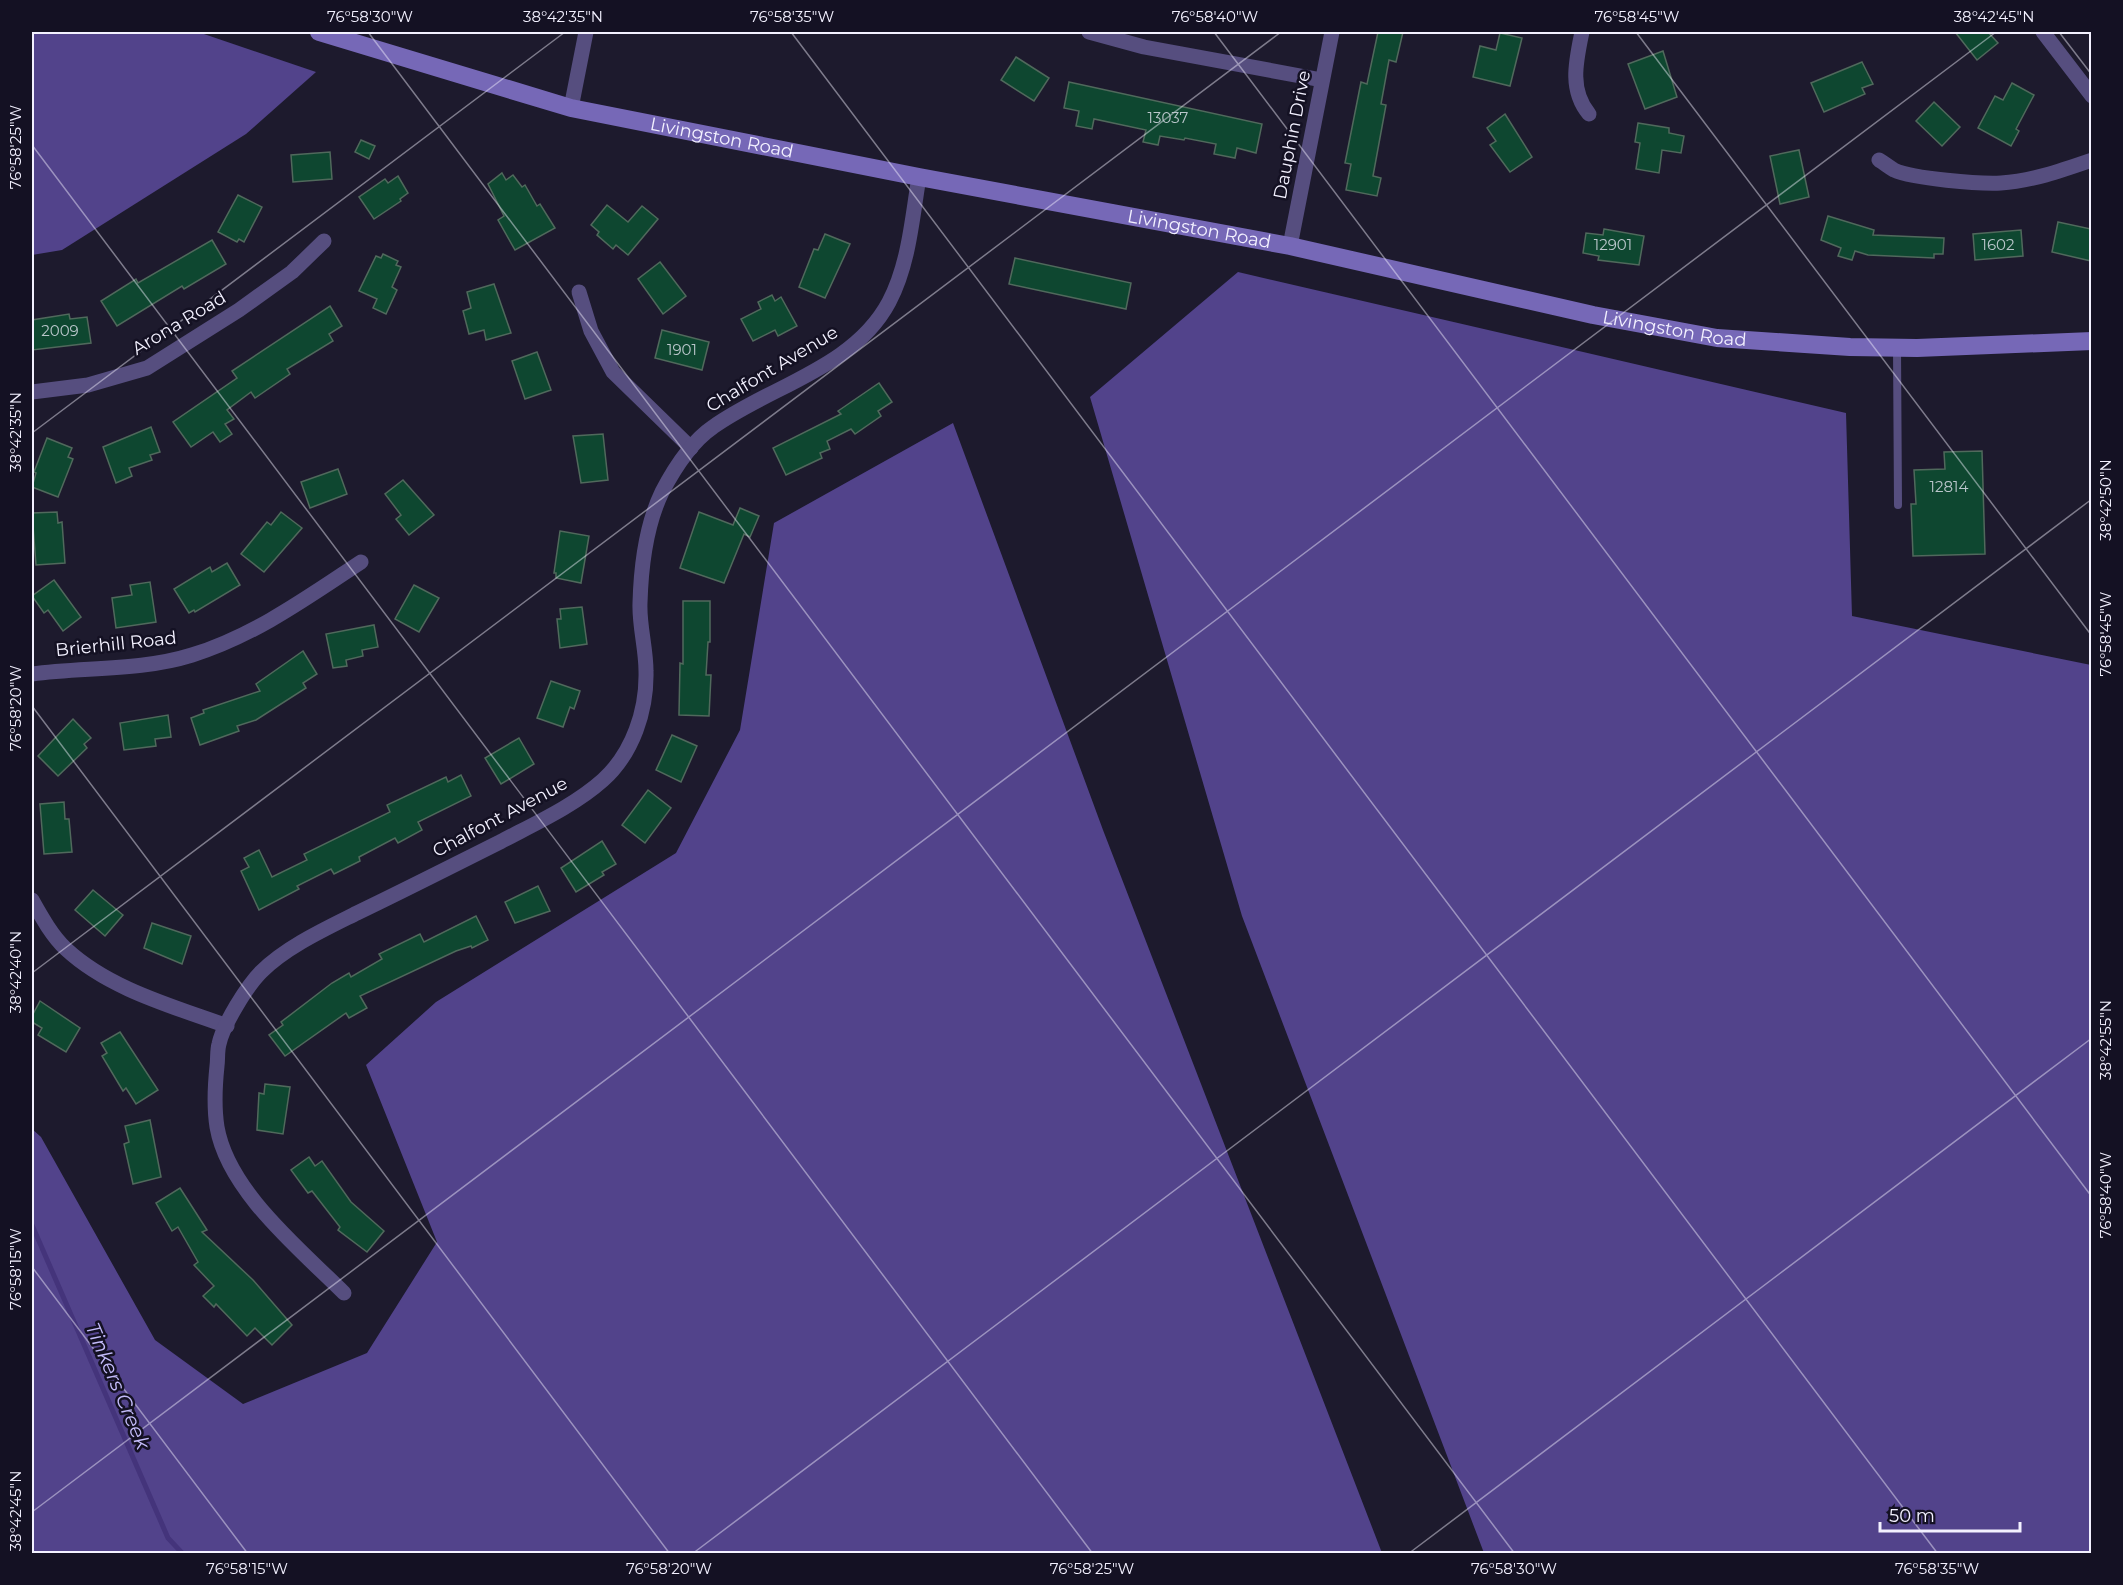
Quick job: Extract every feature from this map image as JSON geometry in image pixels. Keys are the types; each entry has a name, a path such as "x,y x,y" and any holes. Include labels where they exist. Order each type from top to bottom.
{"main road":[{"name":"Livingston Road","path":"319,32 571,108 919,177 1290,246 1593,315 1716,338 1897,348 2091,341"}],"street":[{"path":"571,108 586,32"},
{"path":"1089,32 1155,49 1322,80"},
{"name":"Dauphin Drive","path":"1290,246 1332,32"},
{"path":"1581,32 1575,86 1582,105 1589,114"},
{"path":"2043,32 2091,96"},
{"path":"1879,160 1902,172 1949,180 2001,183 2057,172 2091,160"},
{"name":"Chalfont Avenue","path":"344,1293 278,1227 246,1189 229,1162 217,1127 216,1077 219,1043 227,1026 262,971 301,944 340,921 536,823 590,790 620,763 639,724 644,695 646,673 639,605 650,524 661,494 691,448 711,428 842,354 873,326 888,304 901,275 919,177"},
{"name":"Arona Road","path":"32,392 88,385 147,368 284,279 324,241"},
{"path":"579,292 591,331 613,372 691,448"},
{"name":"Brierhill Road","path":"32,674 139,665 191,656 240,636 292,608 361,562"},
{"path":"32,900 64,947 87,967 141,994 227,1026"}],"lane":[{"path":"1897,348 1898,505"}],"shaded area":[{"path":"32,32 198,32 316,72 246,134 62,250 32,255"},
{"path":"1238,272 1846,413 1852,616 2091,665 2091,1553 1484,1553 1242,916 1090,397"},
{"path":"953,423 1103,830 1382,1553 32,1553 32,1129 41,1137 155,1340 243,1404 367,1353 437,1242 366,1065 436,1002 676,853 740,730 774,523"}],"building":[{"path":"1378,32 1403,32 1396,62 1389,60 1381,104 1386,105 1373,176 1381,178 1377,196 1346,190 1351,164 1345,163 1361,82 1367,84"},
{"path":"1955,32 1988,32 1998,43 1977,60"},
{"path":"1500,33 1522,38 1510,86 1473,77 1480,46 1496,50"},
{"path":"1663,51 1677,97 1645,109 1628,64"},
{"path":"1016,57 1049,78 1034,101 1001,80"},
{"path":"1862,62 1873,84 1862,88 1865,94 1824,112 1811,83"},
{"path":"1069,82 1262,124 1256,153 1237,148 1235,158 1214,154 1216,144 1185,138 1184,140 1160,136 1158,145 1143,142 1146,130 1094,119 1092,129 1076,126 1079,111 1064,108"},
{"path":"2012,83 2034,95 2016,129 2019,131 2011,146 1978,128 1995,96 2003,100"},
{"path":"1934,102 1960,127 1942,146 1916,121"},
{"path":"1505,114 1532,157 1510,172 1490,145 1496,141 1487,128"},
{"path":"1638,123 1669,128 1669,133 1684,136 1681,153 1662,150 1659,173 1636,169 1640,143 1635,142"},
{"path":"361,140 375,146 369,159 355,152"},
{"path":"1799,150 1809,197 1780,204 1770,156"},
{"path":"330,152 332,179 293,182 291,155"},
{"path":"502,173 506,180 513,175 522,187 525,185 537,206 540,204 555,228 515,250 498,220 504,216 488,184"},
{"path":"398,176 408,193 400,199 401,201 374,219 359,197 385,179 388,183"},
{"path":"238,195 262,207 244,242 239,239 237,242 218,232"},
{"path":"607,205 628,222 642,206 658,219 628,255 616,245 613,249 597,235 599,232 591,225"},
{"path":"1828,216 1874,230 1873,235 1944,238 1943,254 1934,254 1934,258 1868,255 1855,251 1852,260 1838,256 1841,248 1821,240"},
{"path":"2058,222 2091,229 2091,261 2052,252"},
{"path":"1604,229 1644,236 1639,265 1598,260 1599,256 1583,253 1586,233 1603,235"},
{"path":"2021,230 2023,256 1975,260 1973,234"},
{"path":"825,234 850,244 825,298 799,287 814,249 818,250"},
{"path":"212,240 226,264 184,289 182,286 117,326 101,301 136,279 138,283"},
{"path":"383,254 398,261 396,265 401,267 392,287 397,290 386,314 373,308 377,299 359,291 376,256 381,258"},
{"path":"1015,258 1131,283 1126,309 1009,284"},
{"path":"660,262 686,296 663,314 638,279"},
{"path":"494,284 511,333 486,340 484,330 469,334 463,311 471,308 467,292"},
{"path":"772,295 775,301 781,297 797,326 778,336 775,330 753,341 741,319 761,309 758,302"},
{"path":"330,306 342,326 329,334 333,341 287,369 290,374 255,398 251,392 227,410 234,419 225,424 232,434 220,442 213,432 191,447 173,422 237,378 232,371"},
{"path":"69,314 70,319 87,317 91,343 32,350 32,320"},
{"path":"662,330 709,342 702,370 655,358"},
{"path":"537,352 551,390 525,399 512,361"},
{"path":"879,383 892,402 878,411 881,416 855,434 851,429 827,441 830,449 820,453 822,458 786,475 773,448 841,414 838,411"},
{"path":"151,427 160,452 150,455 152,460 129,468 132,476 116,483 103,447"},
{"path":"603,434 608,480 581,483 573,436"},
{"path":"47,438 72,448 68,457 73,459 58,497 32,487 36,473 34,472"},
{"path":"1982,451 1985,554 1913,556 1911,504 1916,504 1914,470 1945,469 1944,452"},
{"path":"338,469 347,494 310,508 301,482"},
{"path":"403,480 434,515 409,535 396,519 401,515 385,494"},
{"path":"740,508 759,516 750,537 744,534 724,583 680,568 699,512 733,525"},
{"path":"57,512 58,523 62,522 65,563 36,565 32,513"},
{"path":"281,512 302,528 264,572 241,554 267,522 271,525"},
{"path":"560,531 589,536 581,583 556,578 556,573 554,573"},
{"path":"227,563 240,585 195,612 194,610 189,613 174,589 210,567 212,572"},
{"path":"54,580 81,617 63,631 48,610 44,613 32,596"},
{"path":"150,582 156,622 116,628 112,598 132,595 130,585"},
{"path":"414,585 439,598 419,632 395,619"},
{"path":"683,601 710,601 710,642 708,642 706,675 711,675 709,716 679,715 680,663 683,664"},
{"path":"582,607 587,644 560,648 557,619 561,619 560,609"},
{"path":"374,625 378,647 362,650 363,656 346,660 347,666 333,668 326,634"},
{"path":"303,651 317,674 303,683 306,688 256,720 237,726 239,731 200,745 191,718 204,713 203,710 260,691 256,684"},
{"path":"551,681 580,691 574,709 570,707 563,727 537,718"},
{"path":"168,715 171,737 155,739 156,746 124,750 120,723"},
{"path":"73,719 91,738 84,744 87,748 58,776 38,756"},
{"path":"672,735 697,746 681,782 656,770"},
{"path":"519,738 534,764 501,784 485,758"},
{"path":"461,775 471,796 418,822 422,830 398,843 395,838 359,857 360,861 334,874 331,869 297,886 299,889 259,910 241,871 249,867 244,858 259,850 272,877 307,860 304,854 390,812 387,805 446,777 448,782"},
{"path":"648,790 671,808 645,843 622,825"},
{"path":"64,802 65,819 69,819 72,852 44,854 40,804"},
{"path":"602,841 616,864 602,872 604,875 576,892 561,868"},
{"path":"538,886 550,911 515,923 505,902"},
{"path":"93,890 123,915 105,936 75,910"},
{"path":"476,916 488,940 472,948 471,946 456,951 360,996 367,1008 349,1018 346,1013 285,1056 269,1035 283,1025 281,1022 332,983 349,973 351,977 382,959 379,954 420,934 424,942"},
{"path":"152,923 191,936 182,964 144,948"},
{"path":"40,1001 80,1028 66,1052 38,1035 42,1028 32,1022 32,1016"},
{"path":"120,1032 158,1090 136,1104 126,1088 123,1091 102,1056 107,1053 101,1043"},
{"path":"265,1084 290,1087 283,1134 257,1130 259,1093 264,1094"},
{"path":"150,1120 161,1177 133,1184 124,1144 129,1142 125,1126"},
{"path":"309,1157 315,1166 322,1161 351,1202 384,1231 367,1252 338,1230 340,1227 312,1191 308,1193 291,1170"},
{"path":"180,1188 207,1230 202,1232 253,1280 292,1325 272,1345 255,1328 247,1336 216,1304 214,1307 203,1296 214,1286 194,1265 198,1262 178,1227 172,1231 156,1203"}],"waterway":[{"name":"Tinkers Creek","path":"32,1225 168,1538 183,1554"}]}
